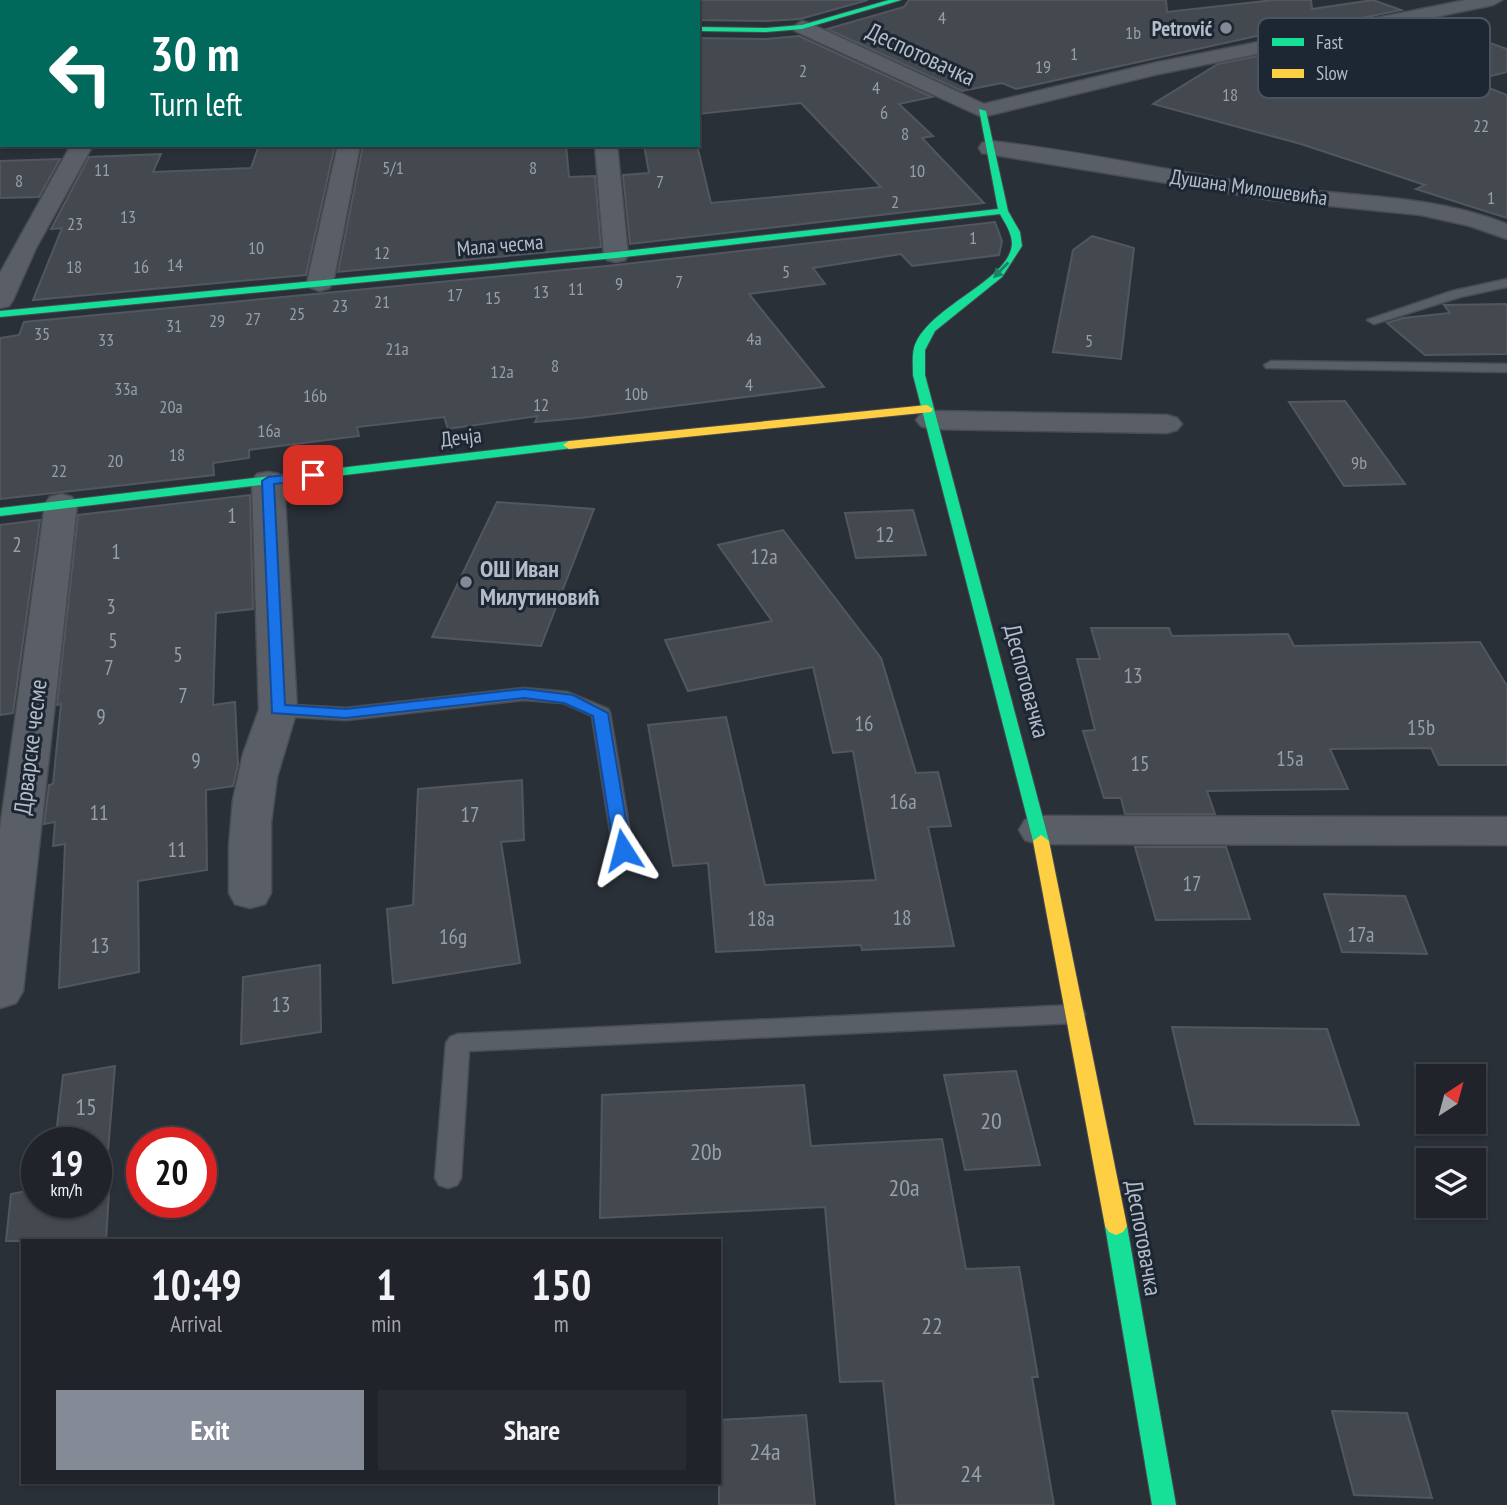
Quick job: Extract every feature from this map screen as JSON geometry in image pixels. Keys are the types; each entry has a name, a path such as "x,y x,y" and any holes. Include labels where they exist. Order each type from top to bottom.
{"street":[{"path":"700,29 766,30 802,27 897,0"},
{"path":"1405,18 1493,0"},
{"name":"Деспотовачка","path":"802,27 982,111 1003,211 1016,236 1014,256 1001,272 936,327 920,345 919,374 1039,830 1114,1214 1164,1505"},
{"path":"982,111 1154,69 1258,48"},
{"path":"0,300 12,249 81,147"},
{"path":"320,283 349,147"},
{"path":"606,147 616,255"},
{"name":"Душана Милошевића","path":"990,148 1020,150 1273,193 1424,208 1472,218 1507,232"},
{"name":"Мала чесма","path":"0,314 616,255 1003,211"},
{"path":"929,414 1167,424"},
{"name":"Дечја","path":"0,512 568,445 929,414"},
{"path":"250,893 248,837 256,777 267,734 278,710 268,481"},
{"name":"Дрварске чесме","path":"0,991 61,504"},
{"path":"1039,830 1507,831"}],"lane":[{"path":"1374,320 1457,294 1507,283"},
{"path":"1270,365 1507,368"},
{"path":"278,710 346,714 524,694 567,698 601,713 623,850"},
{"path":"448,1178 458,1043 1074,1014"}],"building":[{"path":"700,0 868,0 800,19 700,20"},
{"path":"909,0 1166,0 1167,12 1274,0 1311,0 1312,9 1373,0 1401,10 1362,18 1258,18 1258,36 1016,89 1002,83 962,91 827,29 904,7"},
{"path":"799,36 932,97 899,104 933,136 922,138 984,203 630,244 623,175 649,173 644,147 697,147 711,203 881,187 801,103 700,114 700,38 766,39"},
{"path":"1490,43 1507,49 1507,72 1490,76"},
{"path":"1258,56 1258,98 1490,98 1490,88 1507,95 1507,218 1416,189 1425,185 1301,144 1153,104 1218,64"},
{"path":"335,147 306,275 33,300 62,228 51,229 89,157 161,154 153,172 251,168 258,148"},
{"path":"363,147 566,147 569,177 595,176 601,247 338,272"},
{"path":"60,159 39,197 0,198 0,161"},
{"path":"995,222 1002,241 999,255 912,266 901,254 813,268 825,284 749,294 824,387 535,422 538,416 448,429 444,417 357,427 359,436 249,450 249,458 213,463 214,475 0,499 0,338 19,335 24,322 616,265"},
{"path":"1092,236 1134,248 1121,359 1053,352 1073,250"},
{"path":"1507,304 1507,354 1425,355 1387,323 1403,318 1450,313 1444,305"},
{"path":"1345,401 1405,484 1344,486 1289,402"},
{"path":"250,495 253,609 216,613 213,705 235,702 238,764 233,786 206,790 207,870 138,881 139,972 59,988 65,844 53,846 55,822 44,824 49,785 53,784 61,704 57,705 78,515"},
{"path":"497,502 594,509 541,646 432,637"},
{"path":"913,510 926,555 856,558 845,513"},
{"path":"40,520 13,713 0,715 0,525"},
{"path":"783,530 881,658 916,773 938,772 951,826 928,827 954,946 862,950 861,945 716,952 708,863 673,866 648,725 726,717 765,885 876,880 853,751 833,753 813,667 688,691 665,640 772,621 718,545"},
{"path":"1091,628 1169,628 1172,636 1288,634 1294,646 1480,642 1507,686 1507,765 1439,765 1431,748 1330,749 1348,789 1207,791 1215,814 1125,814 1121,798 1104,798 1083,731 1095,730 1077,659 1100,659"},
{"path":"522,780 524,840 501,842 520,963 393,983 387,909 413,905 418,789"},
{"path":"1135,847 1226,847 1250,919 1156,920"},
{"path":"1324,894 1405,896 1427,954 1342,952"},
{"path":"320,965 321,1032 241,1044 243,977"},
{"path":"1172,1027 1327,1029 1359,1125 1195,1124"},
{"path":"115,1066 110,1127 57,1127 63,1075"},
{"path":"1016,1071 1040,1165 965,1170 944,1075"},
{"path":"804,1085 811,1146 942,1139 966,1269 1019,1267 1038,1377 1032,1377 1054,1505 896,1505 883,1381 840,1382 825,1207 600,1218 602,1095"},
{"path":"21,1192 21,1218 107,1218 106,1239 6,1241 11,1194"},
{"path":"1332,1411 1407,1413 1432,1498 1354,1495"},
{"path":"806,1415 815,1505 719,1505 721,1420"}],"traffic: fast":[{"path":"700,29 766,30 802,27 897,0"},
{"path":"982,111 1003,211 1015,232 1017,246 998,275 931,329 920,347 919,375 1041,841"},
{"path":"0,314 616,255 1003,211"},
{"path":"0,512 569,445"},
{"path":"1116,1226 1164,1505"}],"traffic: slow":[{"path":"569,445 927,409"},
{"path":"1041,841 1116,1226"}],"place":[{"name":"Petrović","path":"1226,28"},
{"name":"ОШ Иван Милутиновић","path":"466,582"}],"route":[{"path":"313,475 268,481 278,710 346,714 524,694 567,698 601,713 623,850"}]}
